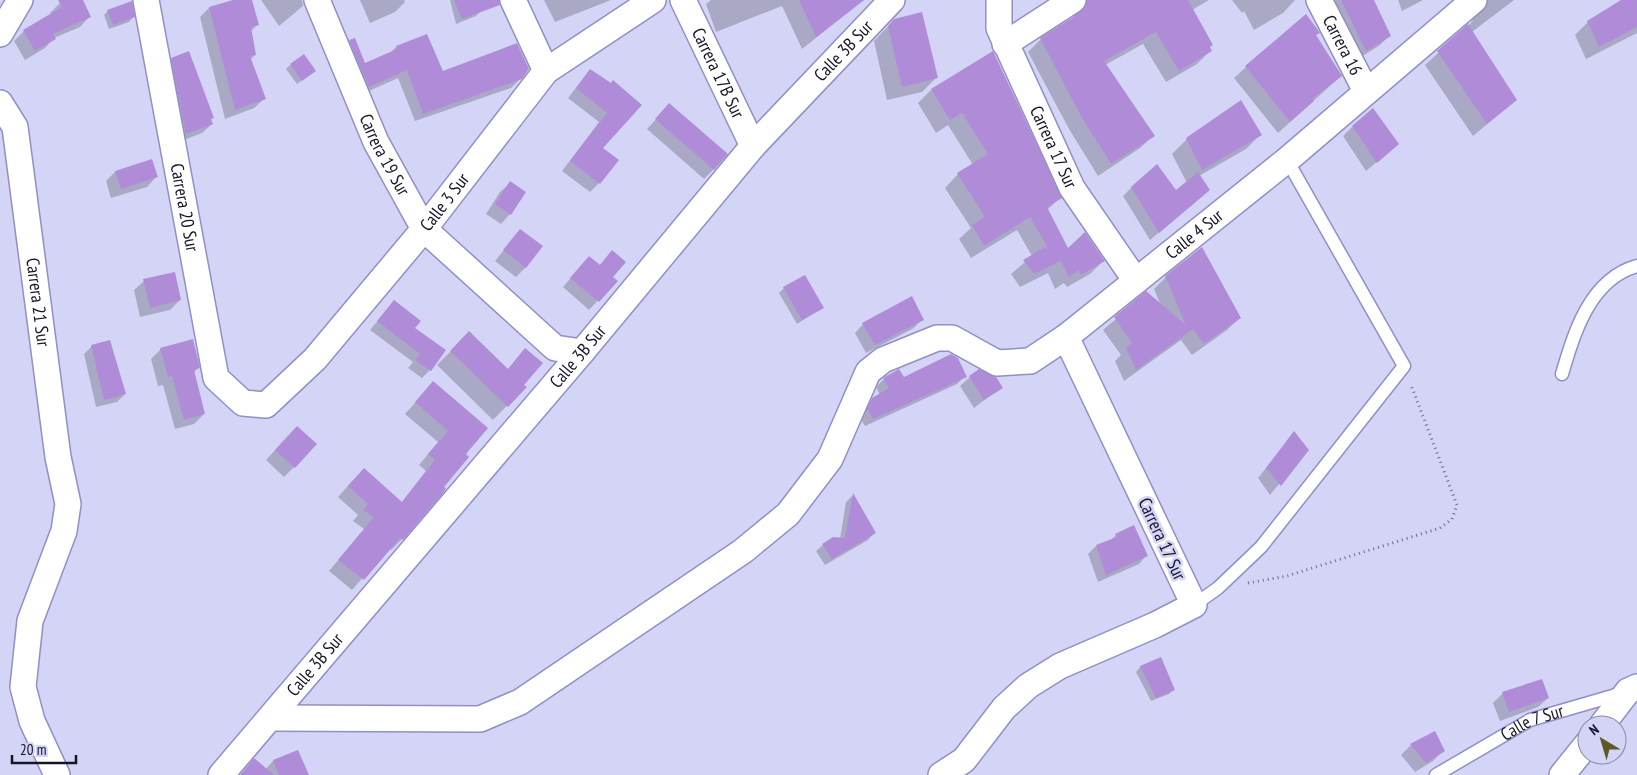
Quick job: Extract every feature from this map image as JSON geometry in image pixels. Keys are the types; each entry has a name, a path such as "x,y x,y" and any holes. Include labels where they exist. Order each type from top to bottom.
{"street":[{"path":"0,34 20,0"},
{"name":"Carrera 20 Sur","path":"146,0 216,378 243,403"},
{"name":"Carrera 19 Sur","path":"317,0 376,142 424,229 555,348 582,352"},
{"path":"513,0 546,71"},
{"name":"Calle 3 Sur","path":"243,403 266,405 315,359 424,229 546,71 653,0"},
{"name":"Carrera 17B Sur","path":"683,0 753,146"},
{"name":"Calle 3B Sur","path":"221,775 582,352 753,146 892,0"},
{"name":"Carrera 17 Sur","path":"1000,0 1002,36 1072,188 1136,281"},
{"path":"1002,36 1041,0"},
{"path":"1002,36 1073,0"},
{"name":"Carrera 16","path":"1319,0 1366,91"},
{"name":"Calle 4 Sur","path":"271,718 480,719 520,702 743,551 788,514 830,459 868,372 883,360 938,338 952,338 997,363 1030,361 1066,337 1287,160 1474,0"},
{"name":"Carrera 21 Sur","path":"0,103 15,127 58,457 68,504 60,544 30,621 23,687 32,721 57,775"},
{"name":"Carrera 17 Sur","path":"1066,337 1194,605"},
{"path":"941,775 964,760 1004,708 1028,686 1060,666 1155,625 1194,605"},
{"path":"1611,715 1633,689"},
{"path":"1562,775 1577,756"}],"lane":[{"path":"1194,605 1218,588 1261,547 1404,366 1287,160"},
{"path":"1562,374 1571,345 1593,297 1610,279 1637,266"},
{"name":"Calle 7 Sur","path":"1436,775 1530,720 1633,689"}],"path":[{"path":"1218,588 1287,576 1440,528 1452,519 1457,505 1404,366"}],"building":[{"path":"58,0 83,0 91,17 53,34 56,39 35,51 23,30 62,7"},
{"path":"233,0 252,0 259,25 251,27 256,55 250,56 266,99 235,110 209,7"},
{"path":"454,0 499,0 500,5 462,19"},
{"path":"799,0 864,0 816,37"},
{"path":"1087,0 1188,0 1213,45 1210,47 1212,51 1179,71 1156,32 1104,61 1155,136 1111,164 1081,116 1040,38 1081,12"},
{"path":"1341,0 1374,0 1391,36 1366,51"},
{"path":"1621,0 1637,0 1637,27 1599,47 1587,21"},
{"path":"132,1 135,17 113,25 107,10"},
{"path":"922,12 938,78 902,87 888,26 894,19"},
{"path":"1306,14 1320,33 1316,35 1342,76 1312,99 1314,101 1290,122 1245,66"},
{"path":"1468,24 1517,100 1487,124 1437,51"},
{"path":"427,34 443,71 517,43 529,69 522,79 423,114 407,70 369,87 349,40 355,38 365,63 397,49 396,46"},
{"path":"189,51 214,118 211,119 213,124 186,134 171,58"},
{"path":"993,51 1062,198 1047,207 1068,248 1085,232 1105,261 1081,275 1078,270 1069,277 1061,261 1034,274 1023,260 1047,246 1030,217 984,246 972,225 985,217 957,173 988,154 962,113 950,120 931,89"},
{"path":"304,54 316,71 302,81 290,64"},
{"path":"590,69 611,83 613,80 642,105 603,148 619,160 600,184 570,161 607,113 576,88"},
{"path":"1241,100 1262,135 1202,170 1186,138"},
{"path":"669,103 728,154 714,170 655,119"},
{"path":"1373,108 1399,144 1377,163 1352,126"},
{"path":"152,159 158,177 121,189 115,171"},
{"path":"1157,164 1176,190 1198,172 1210,190 1159,233 1131,187"},
{"path":"510,181 526,192 511,215 495,204"},
{"path":"520,229 543,246 526,268 503,250"},
{"path":"1202,247 1241,318 1204,344 1193,329 1136,370 1126,348 1132,343 1114,317 1146,291 1186,325 1165,276"},
{"path":"612,250 626,262 613,277 618,281 599,302 570,278 589,256 600,265"},
{"path":"175,272 181,300 150,308 143,279"},
{"path":"805,275 824,308 802,320 783,287"},
{"path":"912,296 924,320 875,345 862,323"},
{"path":"394,300 421,321 415,328 446,350 431,371 415,360 420,354 377,321"},
{"path":"469,331 508,369 525,348 543,363 524,385 527,387 508,407 450,351"},
{"path":"193,339 200,368 194,370 205,414 184,420 172,376 168,377 160,348"},
{"path":"110,340 126,394 104,400 91,345"},
{"path":"951,354 958,358 967,377 873,419 867,409 872,398 889,388 883,378 899,369 904,377"},
{"path":"979,369 996,377 1003,388 984,400 969,376"},
{"path":"433,381 488,428 466,454 469,457 444,487 446,488 444,492 403,540 400,538 364,580 338,560 374,517 363,510 368,504 348,486 364,468 402,502 435,460 428,454 448,431 415,402"},
{"path":"297,426 317,444 295,468 275,450"},
{"path":"1294,431 1309,450 1281,486 1266,468"},
{"path":"853,493 876,533 832,559 822,544 833,537 845,538"},
{"path":"1134,525 1148,556 1106,575 1096,545 1117,537 1115,534"},
{"path":"1161,657 1175,690 1156,698 1140,666"},
{"path":"1542,679 1549,698 1509,712 1502,692"},
{"path":"1435,731 1445,751 1426,763 1410,744"},
{"path":"298,750 309,775 279,775 273,760"},
{"path":"254,758 274,775 240,775"}]}
